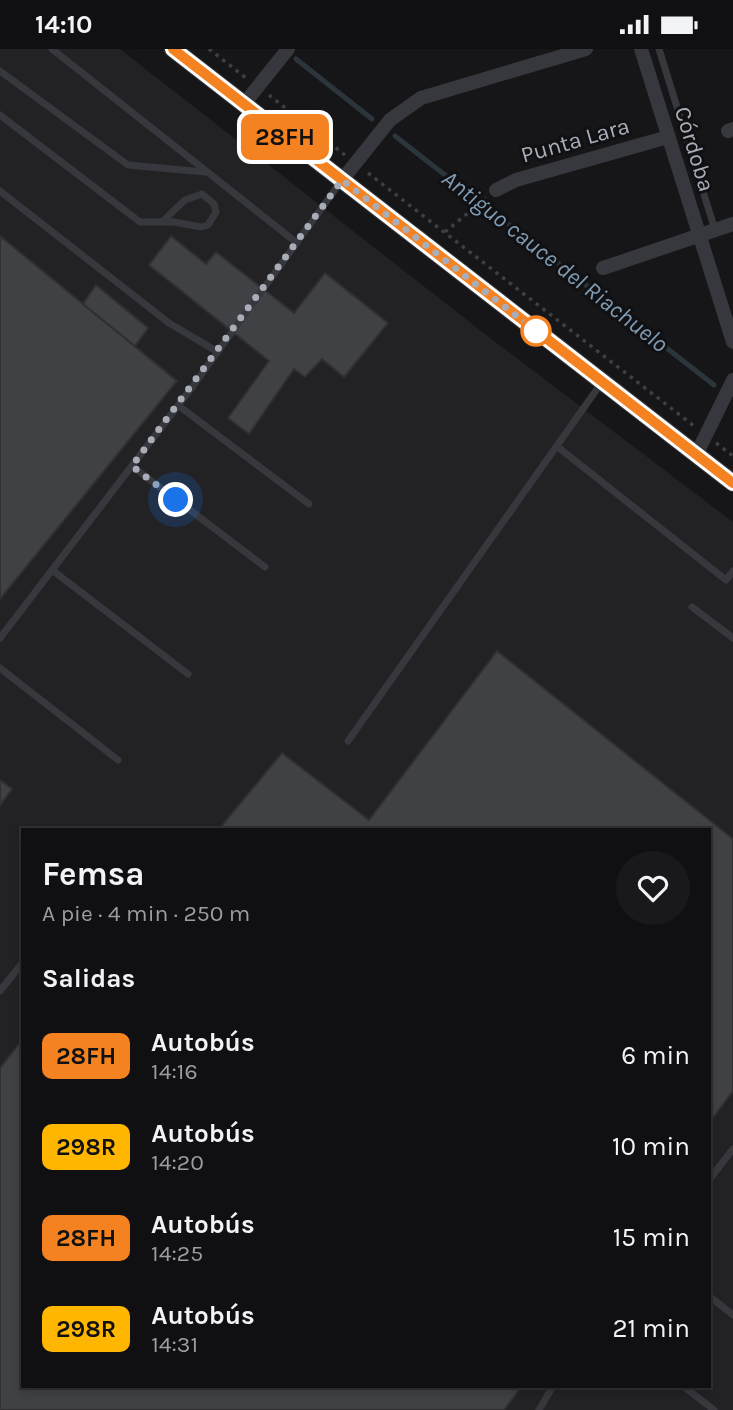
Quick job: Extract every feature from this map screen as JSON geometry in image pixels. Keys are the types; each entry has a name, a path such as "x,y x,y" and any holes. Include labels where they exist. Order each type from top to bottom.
{"street":[{"path":"173,49 733,483"},
{"path":"244,104 288,49"},
{"path":"342,180 390,120 421,98 586,49"},
{"name":"Córdoba","path":"641,49 733,342"},
{"name":"Punta Lara","path":"493,193 516,180 668,137"},
{"path":"603,268 733,224"},
{"path":"696,455 733,380"}],"lane":[{"path":"51,49 297,243"},
{"path":"659,49 715,230"},
{"path":"0,71 128,165 205,172"},
{"path":"0,115 134,218 147,223 163,221 201,227 215,217 214,204 202,194 193,196 163,221"},
{"path":"0,638 178,406 342,180"},
{"path":"0,191 169,323 218,352"},
{"path":"348,741 559,447 602,382"},
{"path":"178,406 309,505"},
{"path":"559,447 726,580 733,571"},
{"path":"132,466 265,567"},
{"path":"52,570 188,674"},
{"path":"692,607 733,638"},
{"path":"0,668 118,760"},
{"path":"0,991 21,965"},
{"path":"711,1177 733,1149"},
{"path":"711,1298 733,1315"},
{"path":"539,1410 552,1388"},
{"path":"686,1388 714,1410"}],"path":[{"path":"209,49 733,456"},
{"path":"445,232 493,193"}],"shaded area":[{"path":"0,49 120,49 494,341 733,522 733,1410 0,1410"}],"building":[{"path":"0,236 177,381 0,599"},
{"path":"171,236 206,264 216,252 294,313 325,273 388,323 344,377 322,359 305,377 294,369 249,434 228,418 269,361 149,265"},
{"path":"96,285 148,328 135,346 83,304"},
{"path":"497,651 733,839 733,1091 711,1120 711,828 220,828 282,753 369,820"},
{"path":"0,780 12,789 0,805"},
{"path":"21,1042 21,1388 520,1388 504,1410 0,1410 0,1068"}],"waterway":[{"name":"Antiguo cauce del Riachuelo","path":"296,59 372,119"},
{"name":"Antiguo cauce del Riachuelo","path":"395,136 714,385"}],"bus line":[{"name":"28FH","path":"173,49 733,483"}],"route":[{"path":"176,500 132,466 342,180 536,331"}]}
